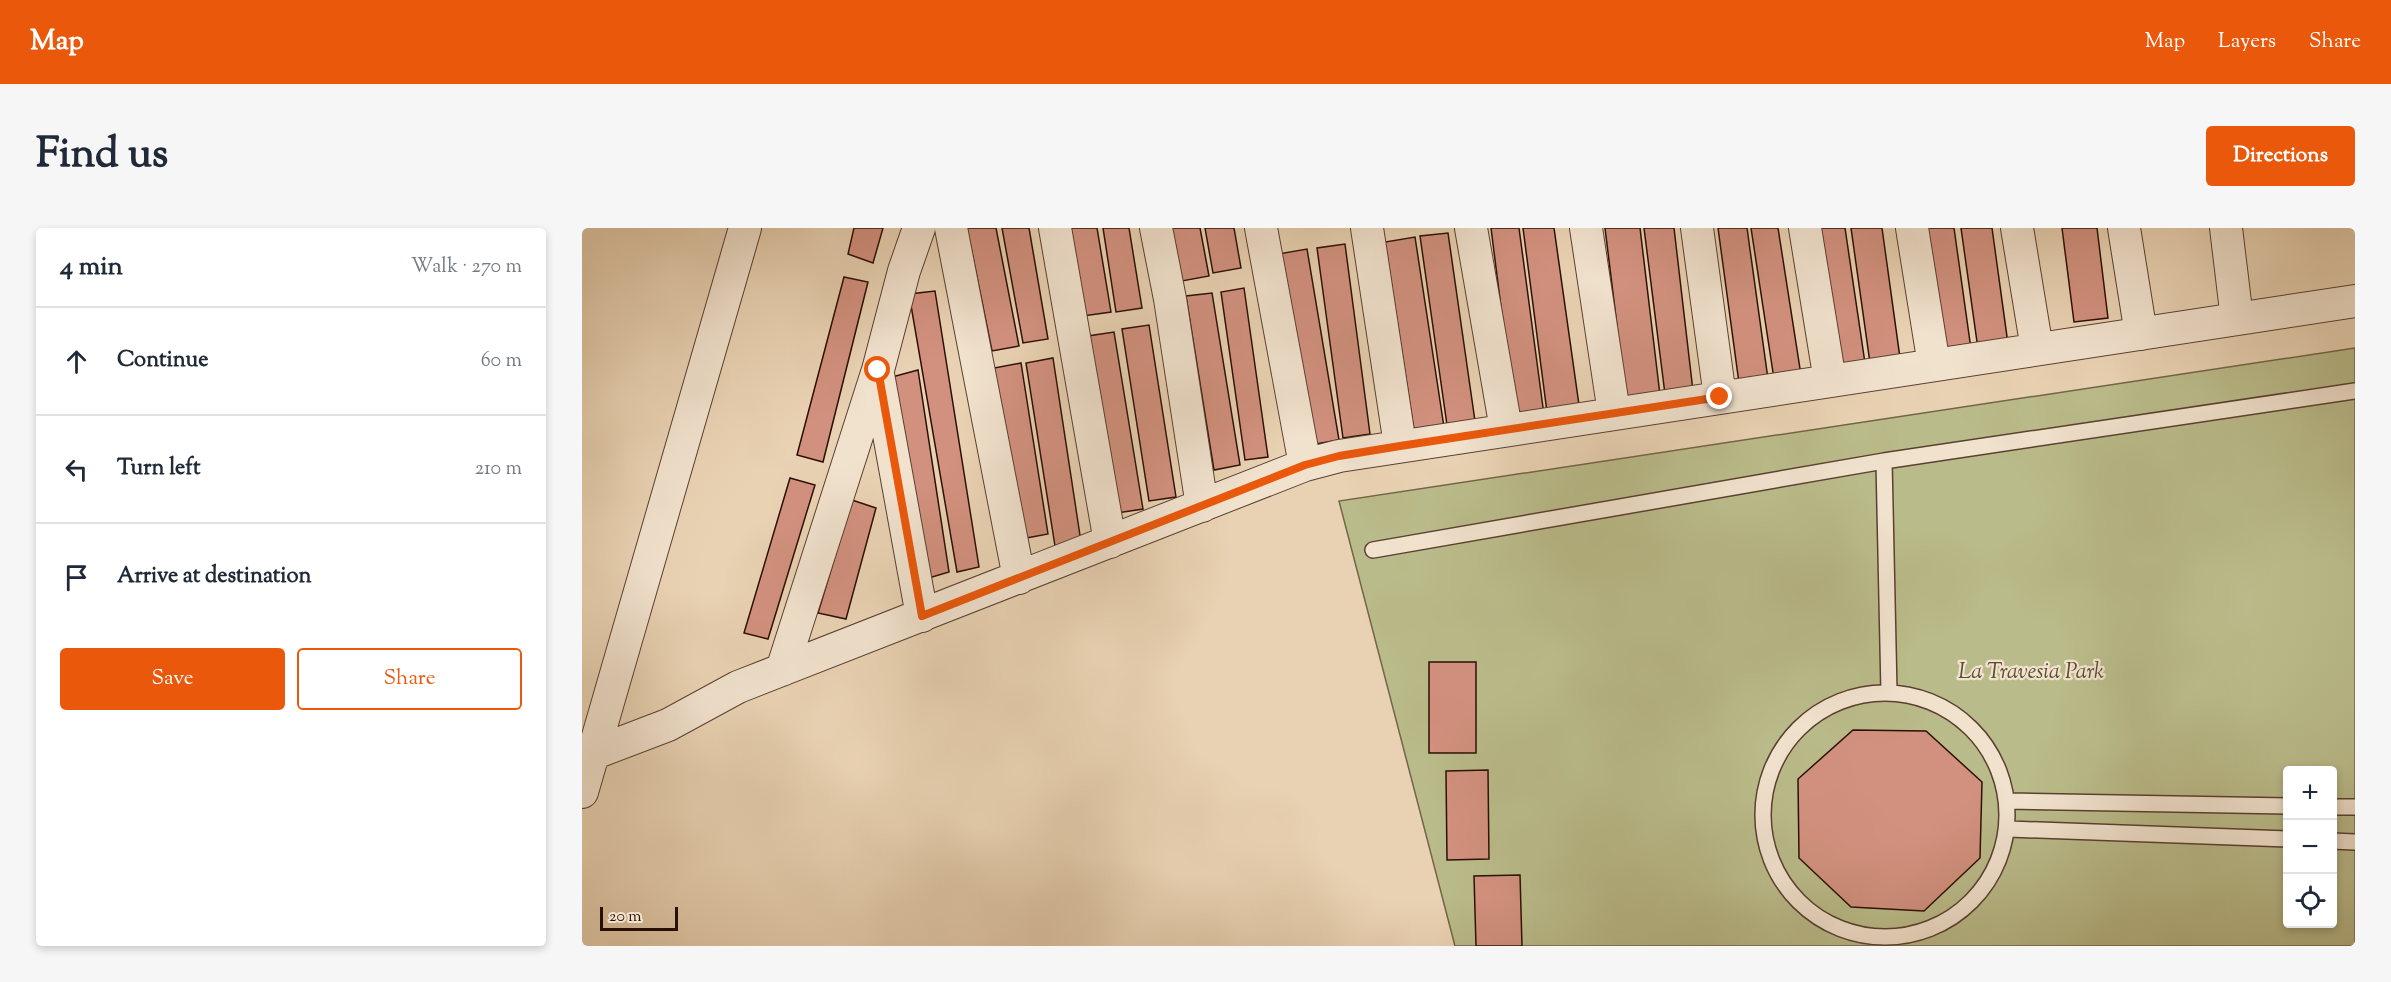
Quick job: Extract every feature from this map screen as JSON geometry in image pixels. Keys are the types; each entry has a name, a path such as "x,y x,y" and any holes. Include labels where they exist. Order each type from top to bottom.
{"street":[{"path":"582,792 745,228"},
{"path":"782,670 878,370 904,271 919,228"},
{"path":"951,228 1018,578"},
{"path":"1055,228 1110,542"},
{"path":"1156,228 1170,299 1202,506"},
{"path":"1261,228 1305,465"},
{"path":"1367,228 1400,446"},
{"path":"1471,228 1506,429"},
{"path":"1586,228 1614,413"},
{"path":"1697,228 1720,397"},
{"path":"1805,228 1830,381"},
{"path":"1912,228 1934,365"},
{"path":"2017,228 2037,349"},
{"path":"2124,228 2141,334"},
{"path":"2226,228 2237,319"},
{"path":"592,754 668,725 738,687 1305,465 1339,456 2355,301"},
{"path":"878,370 922,616"}],"lane":[{"path":"1373,550 1884,461 2355,391"},
{"path":"1884,461 1889,692"},
{"path":"1889,692 1946,707 1989,746 2009,801 2009,829 1988,885 1942,925 1883,943 1821,921 1776,875 1760,812 1779,750 1826,706 1889,692"},
{"path":"2009,801 2283,806"},
{"path":"2337,807 2355,807"},
{"path":"2009,829 2283,839"},
{"path":"2337,841 2355,842"}],"green space":[{"name":"La Travesia Park","path":"2355,348 2355,946 1455,946 1339,501"}],"building":[{"path":"854,228 883,228 873,263 848,254"},
{"path":"967,228 996,228 1019,346 992,351"},
{"path":"1002,228 1029,228 1048,339 1023,343"},
{"path":"1069,228 1097,228 1111,312 1083,316"},
{"path":"1103,228 1129,228 1142,308 1116,312"},
{"path":"1172,228 1200,228 1209,276 1182,281"},
{"path":"1205,228 1234,228 1241,268 1213,273"},
{"path":"1491,228 1519,228 1544,415 1515,418"},
{"path":"1523,228 1554,228 1579,405 1547,412"},
{"path":"1605,228 1640,228 1660,395 1626,399"},
{"path":"1644,228 1674,228 1693,391 1665,394"},
{"path":"1718,228 1747,228 1768,379 1739,383"},
{"path":"1751,228 1778,228 1801,375 1774,379"},
{"path":"1813,228 1845,228 1865,363 1833,367"},
{"path":"1851,228 1882,228 1900,358 1870,363"},
{"path":"1925,228 1954,228 1971,349 1942,353"},
{"path":"1961,228 1992,228 2008,344 1978,349"},
{"path":"2062,228 2097,228 2108,318 2074,322"},
{"path":"1448,233 1475,421 1447,425 1420,236"},
{"path":"1415,237 1444,427 1414,431 1385,242"},
{"path":"1345,244 1370,434 1343,438 1317,248"},
{"path":"1307,249 1339,440 1310,445 1278,254"},
{"path":"844,277 868,282 823,462 797,455"},
{"path":"1244,288 1268,457 1245,460 1221,292"},
{"path":"935,291 979,567 957,572 909,294"},
{"path":"1212,293 1240,465 1214,470 1186,296"},
{"path":"1149,325 1176,497 1149,501 1122,329"},
{"path":"1114,332 1143,509 1117,513 1088,336"},
{"path":"1053,358 1081,542 1055,546 1026,363"},
{"path":"1021,363 1048,534 1021,539 994,368"},
{"path":"918,370 949,572 922,580 892,377"},
{"path":"790,478 815,485 768,639 744,633"},
{"path":"852,500 876,508 846,619 818,613"},
{"path":"1429,662 1476,662 1476,753 1429,753"},
{"path":"1853,730 1926,731 1982,782 1980,858 1924,911 1851,907 1799,858 1798,779"},
{"path":"1488,770 1489,859 1447,860 1446,771"},
{"path":"1520,875 1522,946 1476,946 1474,876"}],"route":[{"path":"878,370 922,616 1305,465 1339,456 1400,446 1720,397"}]}
